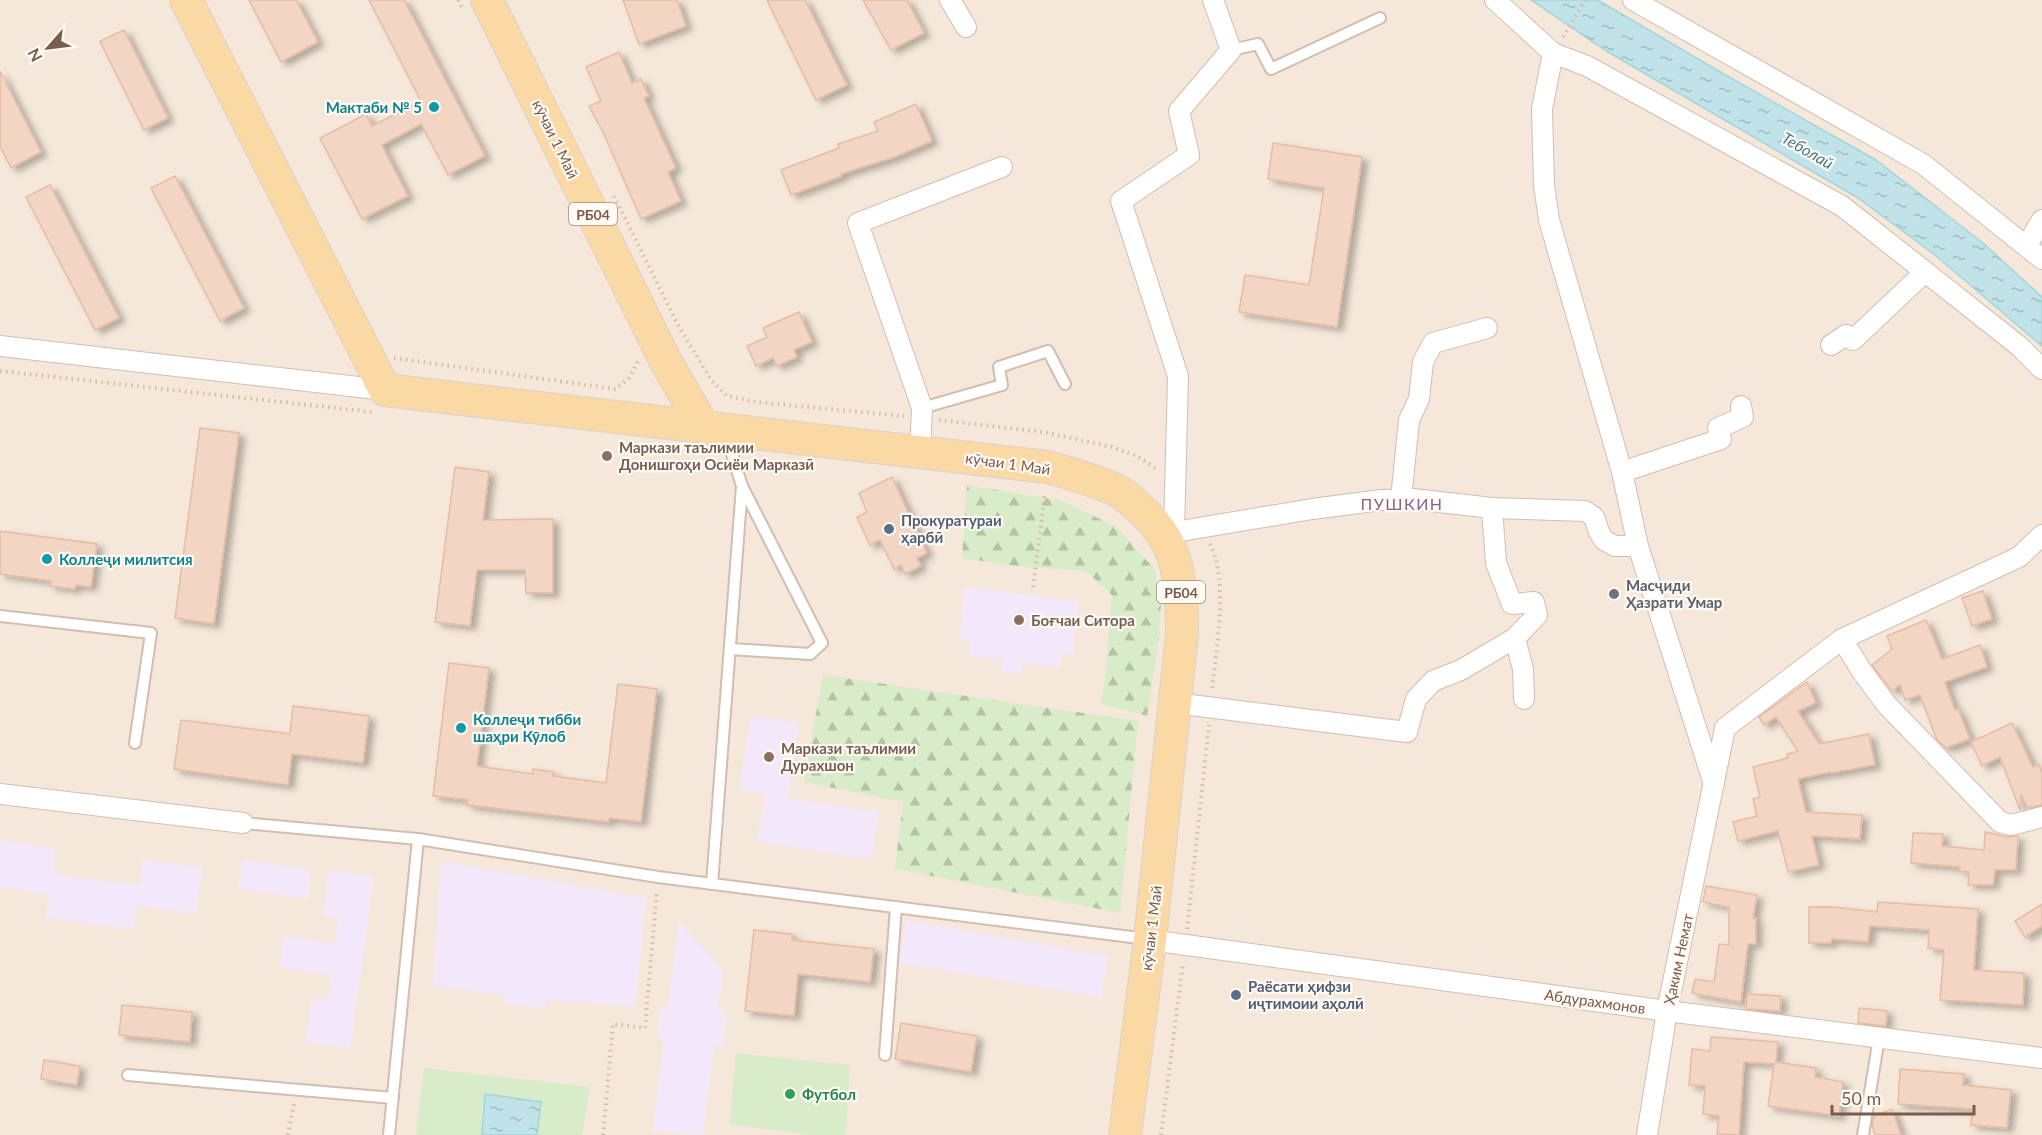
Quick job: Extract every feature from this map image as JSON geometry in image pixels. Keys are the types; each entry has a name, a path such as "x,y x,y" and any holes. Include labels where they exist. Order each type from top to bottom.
{"main road":[{"path":"186,0 386,390 714,428"},
{"name":"кӯчаи 1 Май","path":"476,5 665,360 714,428 1047,467 1090,479 1120,492 1168,533 1177,563 1182,599 1182,634 1150,940 1125,1135"}],"street":[{"path":"950,0 966,27"},
{"path":"1213,0 1231,50 1179,111 1189,155 1121,201 1178,376 1175,489 1168,533 1312,509 1382,500 1401,500 1492,508 1585,511 1594,517 1604,540 1615,546 1638,546"},
{"path":"1495,0 1553,53 1587,66 1842,206 2019,346 2042,369"},
{"path":"1633,0 1923,164 2042,259"},
{"path":"1553,53 1542,109 1544,185 1549,220 1622,472 1638,546 1714,784"},
{"path":"920,452 922,413 858,223 1002,168"},
{"path":"2027,245 2042,219"},
{"path":"1832,345 1846,335 1853,340 1925,272"},
{"path":"1401,500 1409,420 1419,399 1422,362 1433,344 1487,328"},
{"path":"0,346 386,390"},
{"path":"1622,472 1721,439 1719,428 1743,417 1741,406"},
{"path":"1175,703 1407,732 1416,699 1433,681 1461,670 1515,638 1537,615 1534,602 1512,604 1496,563 1492,508"},
{"name":"Ҳаким Немат","path":"1647,1135 1667,1011 1725,728 1842,639 2019,557 2042,535"},
{"path":"1515,638 1523,669 1524,699"},
{"path":"1842,639 1886,704 2000,822 2011,825 2042,817"},
{"path":"0,794 243,823"},
{"name":"Абдурахмонов","path":"1150,940 1667,1011 2041,1058"}],"lane":[{"path":"1231,50 1258,44 1271,69 1380,18"},
{"path":"922,413 1002,385 999,367 1048,351 1065,384"},
{"path":"714,428 822,643 810,654 730,649"},
{"path":"712,884 742,486"},
{"path":"0,616 151,633 135,743"},
{"path":"243,823 418,839 658,877 1150,940"},
{"path":"389,1135 418,839"},
{"path":"885,1054 896,907"},
{"path":"1863,1135 1879,1038"},
{"path":"128,1075 393,1098"}],"path":[{"path":"458,0 476,5"},
{"path":"1564,35 1585,0"},
{"path":"611,190 680,327 712,381 727,396 756,402 922,413 1043,432 1112,447 1137,456 1160,472 1175,489"},
{"path":"367,354 615,388 629,378 638,361 634,352"},
{"path":"1033,587 1047,467"},
{"path":"1161,1135 1185,945 1220,604 1219,570 1202,527"},
{"path":"603,1135 613,1024 645,1028 658,877"},
{"path":"288,1135 296,1089"}],"shaded area":[{"path":"0,0 2042,0 2042,1135 0,1135"},
{"name":"Боғчаи Ситора","path":"965,587 1079,601 1073,655 1062,654 1060,668 1022,663 1020,674 1001,672 1002,660 969,656 971,641 959,639"},
{"path":"751,716 799,723 788,798 879,812 871,860 757,842 765,794 739,790"},
{"path":"0,840 55,848 53,874 139,885 143,859 202,867 196,914 137,906 133,930 46,918 49,895 0,888"},
{"path":"242,859 312,869 308,899 238,889"},
{"path":"441,861 646,898 635,1006 547,1001 546,1009 503,1004 504,995 433,986"},
{"path":"329,870 374,876 350,1049 306,1043 312,997 327,999 331,975 280,968 284,936 335,943 338,919 323,917"},
{"path":"906,920 1108,956 1101,998 899,963"},
{"path":"679,922 723,970 718,1010 727,1012 723,1047 714,1046 703,1135 653,1131 664,1038 657,1037 661,1006 668,1007"}],"green space":[{"path":"967,485 1063,501 1118,528 1155,570 1161,604 1159,638 1147,716 1101,704 1112,595 1086,571 1016,566 962,558"},
{"path":"823,675 1138,721 1120,913 895,869 903,802 804,782"},
{"name":"Футбол","path":"736,1053 850,1065 846,1135 809,1135 730,1124"},
{"path":"424,1068 590,1087 582,1135 416,1135"}],"water":[{"name":"Теболай","path":"1531,0 1598,0 1876,160 1983,243 2042,297 2042,346 1935,255 1858,198 1608,52"},
{"path":"485,1094 541,1102 537,1135 482,1135"}],"building":[{"path":"249,0 296,0 318,42 281,62"},
{"name":"Мактаби № 5","path":"369,0 404,0 485,156 448,175 421,124 382,145 408,196 362,219 320,138 366,114 372,126 421,101"},
{"path":"623,0 677,0 686,26 639,44"},
{"path":"767,0 805,0 847,85 816,100"},
{"path":"863,0 907,0 924,33 891,50"},
{"path":"124,30 168,118 144,130 100,41"},
{"path":"619,52 632,83 641,79 649,96 644,98 676,168 668,172 681,201 641,219 604,134 589,106 601,101 586,67"},
{"path":"0,71 41,152 11,168 0,146"},
{"path":"916,104 932,141 791,195 781,170 839,148 838,144 878,131 874,122"},
{"path":"1273,143 1362,157 1337,327 1239,312 1245,275 1309,285 1324,188 1268,179"},
{"path":"175,176 244,308 220,321 151,188"},
{"path":"50,185 119,318 95,330 26,197"},
{"path":"799,312 812,342 794,350 797,357 777,366 773,358 756,366 747,346 767,337 763,328"},
{"path":"200,428 239,433 214,624 175,618"},
{"path":"455,467 489,472 483,520 553,519 553,593 526,593 525,570 477,570 470,626 435,622"},
{"name":"Прокуратураи ҳарбӣ","path":"892,477 927,553 917,558 921,566 905,574 901,565 894,569 880,540 870,545 857,517 867,512 859,493"},
{"name":"Коллеҷи милитсия","path":"0,531 97,544 91,587 76,585 75,589 50,586 51,581 0,574"},
{"path":"1983,591 1992,619 1972,626 1962,598"},
{"path":"1926,620 1942,659 1980,645 1987,667 1945,682 1955,710 1958,709 1970,739 1946,748 1937,740 1920,695 1905,700 1900,685 1892,691 1872,665 1892,649 1887,636"},
{"name":"Коллеҷи тибби шаҳри Кӯлоб","path":"449,663 489,668 477,766 533,774 533,769 553,772 553,776 606,783 618,684 657,689 641,822 609,818 609,822 467,805 468,800 433,796"},
{"path":"1807,682 1816,703 1798,711 1819,744 1869,734 1875,765 1798,779 1806,812 1862,815 1860,839 1812,836 1819,865 1788,872 1778,831 1738,841 1733,822 1757,816 1753,799 1760,797 1753,767 1788,758 1787,754 1798,751 1776,717 1764,725 1759,717"},
{"path":"293,706 369,716 363,763 292,754 288,785 174,769 181,720 290,734"},
{"path":"2012,723 2033,767 2039,765 2042,773 2042,805 2028,808 2021,795 2020,810 2000,757 1982,766 1971,742"},
{"path":"1985,832 2008,837 2018,836 2016,870 1995,870 1993,885 1968,885 1969,872 1959,871 1960,867 1911,863 1913,833 1943,834 1942,846 1984,850"},
{"path":"1706,886 1757,895 1753,918 1756,918 1756,944 1748,944 1741,1002 1692,993 1695,979 1714,982 1719,944 1729,945 1729,907 1703,902"},
{"path":"1878,902 1978,909 1974,970 2024,973 2023,1005 1940,1000 1944,950 1928,948 1929,930 1870,926 1868,942 1832,939 1831,943 1809,943 1809,907 1877,912"},
{"path":"2042,904 2042,926 2025,937 2015,921"},
{"path":"754,930 792,934 792,940 874,949 870,982 798,974 794,1016 745,1011"},
{"path":"1747,994 1781,996 1780,1011 1746,1009"},
{"path":"122,1005 192,1012 190,1042 119,1035"},
{"path":"1859,1008 1887,1011 1886,1026 1858,1023"},
{"path":"901,1023 977,1036 971,1072 895,1059"},
{"path":"1711,1037 1778,1042 1776,1062 1816,1068 1815,1077 1843,1082 1839,1116 1768,1106 1774,1064 1744,1062 1739,1135 1717,1134 1719,1116 1703,1114 1705,1086 1689,1085 1692,1049 1710,1051"},
{"path":"44,1060 80,1066 77,1085 41,1079"},
{"path":"1900,1069 1964,1074 1963,1085 2011,1090 2007,1128 1971,1125 1972,1109 1898,1104"},
{"path":"1892,1109 1901,1135 1875,1135 1872,1126 1874,1116"}],"place":[{"name":"Мактаби № 5","path":"434,107"},
{"name":"Маркази таълимии Донишгоҳи Осиёи Марказӣ","path":"607,456"},
{"name":"Прокуратураи ҳарбӣ","path":"889,529"},
{"name":"Коллеҷи милитсия","path":"47,559"},
{"name":"Масҷиди Ҳазрати Умар","path":"1614,594"},
{"name":"Боғчаи Ситора","path":"1019,620"},
{"name":"Коллеҷи тибби шаҳри Кӯлоб","path":"461,728"},
{"name":"Маркази таълимии Дурахшон","path":"769,757"},
{"name":"Раёсати ҳифзи иҷтимоии аҳолӣ","path":"1236,995"},
{"name":"Футбол","path":"790,1094"}],"district":[{"name":"ПУШКИН","path":"1402,503"}]}
